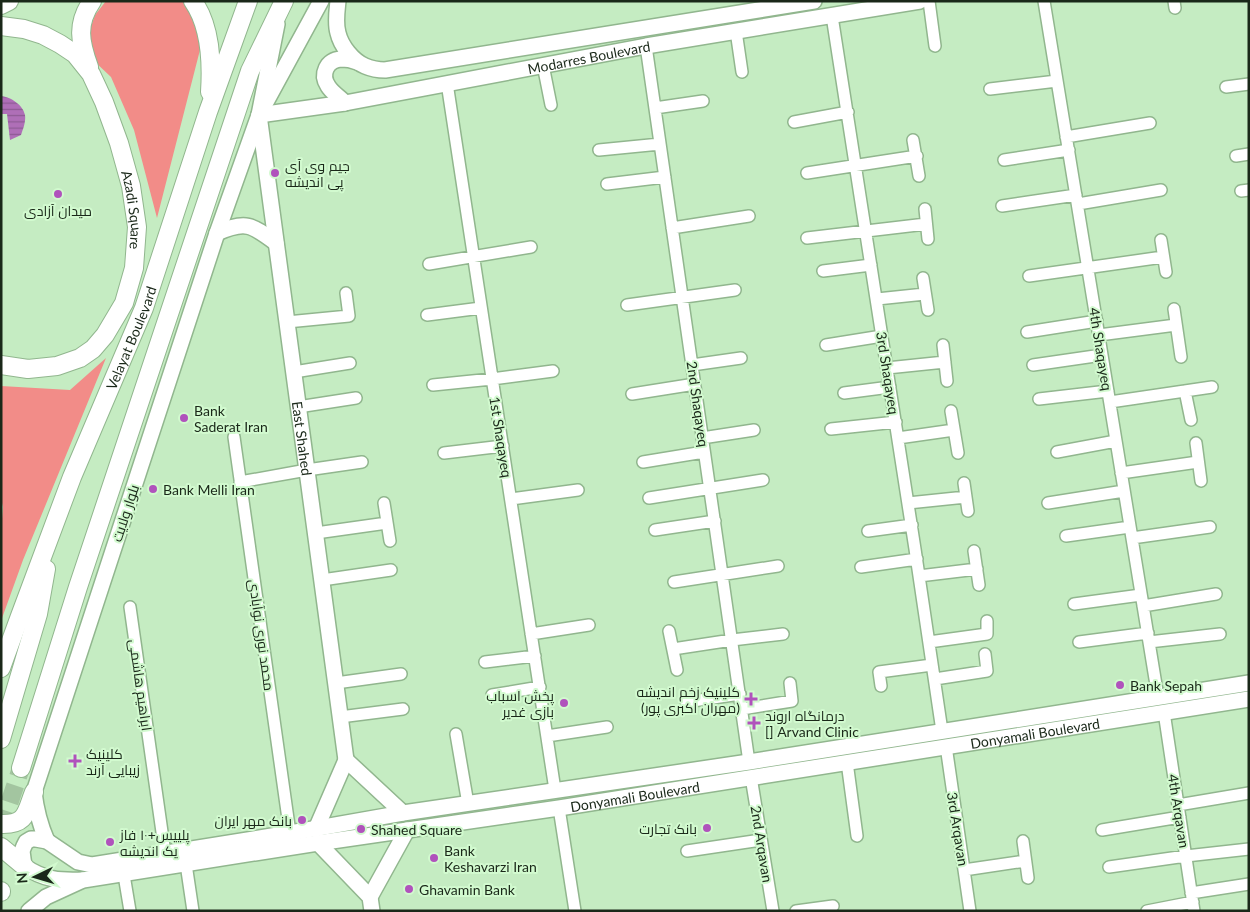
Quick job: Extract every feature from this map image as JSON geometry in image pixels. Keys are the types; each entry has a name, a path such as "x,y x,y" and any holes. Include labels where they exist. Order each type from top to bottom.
{"main road":[{"path":"1,6 9,1"},
{"path":"91,74 81,40 81,22 92,1"},
{"path":"193,1 206,25 211,73 208,112"},
{"path":"259,115 321,1"},
{"path":"338,1 337,32 341,43 357,62"},
{"name":"Modarres Boulevard","path":"357,62 375,70 397,69 814,1"},
{"name":"Modarres Boulevard","path":"259,115 345,103 646,46 920,1"},
{"name":"Velayat Boulevard","path":"1,668 72,478 144,308 244,2"},
{"path":"259,115 282,5"},
{"name":"Velayat Boulevard","path":"21,768 78,587 250,70 282,5"},
{"name":"Azadi Square","path":"1,26 24,29 43,35 60,44 75,54 91,74 119,142 131,186 137,227 134,268 124,303 105,335 93,349 80,358 57,366 28,368 1,365"},
{"path":"345,103 328,88 324,80 325,70 333,61 342,59 357,62"},
{"name":"بلوار ولایت","path":"34,792 217,233 259,115"},
{"name":"East Shahed","path":"259,115 346,760"},
{"path":"217,233 231,227 247,225 259,230 276,243"},
{"path":"1,739 38,614 55,524"},
{"name":"Donyamali Boulevard","path":"47,841 78,862 92,865 290,833 317,836 407,830 559,808 750,770 944,739 1158,697 1249,682"},
{"name":"Donyamali Boulevard","path":"29,911 46,897 83,880 186,864 317,836 403,813 555,790 847,762 944,739 1164,712 1249,699"},
{"path":"403,813 346,760 317,836 371,904 407,830"},
{"path":"1,824 19,822 24,817 34,792"},
{"path":"34,792 40,825 47,841"},
{"path":"24,866 22,851 26,842 30,839 47,841"},
{"path":"1,847 24,866 44,878 68,881 83,880"}],"street":[{"path":"928,1 935,46"},
{"name":"4th Shaqayeq","path":"1044,1 1158,697"},
{"name":"3rd Shaqayeq","path":"832,16 944,739"},
{"path":"736,31 742,72"},
{"name":"2nd Shaqayeq","path":"646,46 750,770"},
{"path":"543,65 551,105"},
{"path":"990,89 1057,80"},
{"name":"1st Shaqayeq","path":"447,84 555,790"},
{"path":"1226,87 1249,84"},
{"path":"655,108 703,101"},
{"path":"794,122 848,112"},
{"path":"1066,136 1150,123"},
{"path":"913,140 919,176"},
{"path":"598,150 660,144"},
{"path":"1004,160 1069,150"},
{"path":"1236,156 1249,154"},
{"path":"808,173 917,156"},
{"path":"607,184 665,177"},
{"path":"1002,206 1161,190"},
{"path":"925,209 928,239"},
{"path":"672,228 749,216"},
{"path":"807,238 926,224"},
{"path":"1161,240 1166,272"},
{"path":"430,264 531,247"},
{"path":"1029,276 1163,257"},
{"path":"823,271 871,265"},
{"path":"923,278 928,310"},
{"path":"627,305 735,290"},
{"path":"287,322 349,316 346,293"},
{"path":"877,299 925,294"},
{"path":"427,315 481,308"},
{"path":"1174,309 1181,357"},
{"path":"1027,332 1097,321"},
{"path":"1099,335 1176,325"},
{"path":"826,345 882,336"},
{"path":"943,345 947,381"},
{"path":"1033,365 1102,355"},
{"path":"692,365 741,358"},
{"path":"887,368 945,362"},
{"path":"294,372 350,363"},
{"path":"433,385 553,371"},
{"path":"632,394 695,384"},
{"path":"844,393 890,387"},
{"path":"1039,399 1109,397 1212,387"},
{"path":"1185,391 1191,420"},
{"path":"298,407 356,398"},
{"path":"951,411 958,453"},
{"path":"831,429 896,422"},
{"path":"702,438 754,430"},
{"path":"898,438 954,430"},
{"name":"محمد نوری نوآبادی","path":"234,437 290,833"},
{"path":"1057,452 1116,441"},
{"path":"1196,443 1201,480"},
{"path":"444,453 503,446"},
{"path":"643,462 704,452"},
{"path":"240,482 362,462"},
{"path":"1122,473 1198,462"},
{"path":"649,498 763,480"},
{"path":"964,483 968,512"},
{"path":"511,499 578,490"},
{"path":"1048,503 1124,491"},
{"path":"908,504 966,497"},
{"path":"384,503 390,541"},
{"path":"655,530 715,521"},
{"path":"316,533 387,523"},
{"path":"868,532 912,526"},
{"path":"1066,536 1210,526"},
{"path":"974,550 980,584"},
{"path":"861,567 917,559"},
{"path":"674,582 778,566"},
{"path":"919,576 977,569"},
{"path":"322,580 391,570"},
{"path":"1074,604 1216,594"},
{"name":"ابراهیم هاشمی","path":"130,607 165,853"},
{"path":"929,642 988,634 987,621"},
{"path":"531,634 588,624"},
{"path":"669,631 677,670"},
{"path":"673,649 783,634"},
{"path":"1079,642 1220,634"},
{"path":"935,679 987,670 985,654"},
{"path":"486,662 535,656"},
{"path":"881,686 879,672 932,665"},
{"path":"336,683 401,674"},
{"path":"742,709 792,701 790,684"},
{"path":"492,695 540,687"},
{"path":"686,702 740,694"},
{"path":"340,717 403,709"},
{"name":"4th Arqavan","path":"1164,712 1193,902"},
{"path":"547,736 607,727"},
{"path":"456,734 468,804"},
{"name":"3rd Arqavan","path":"944,739 970,911"},
{"path":"847,762 857,836"},
{"name":"2nd Arqavan","path":"750,770 772,911"},
{"path":"1102,830 1249,793"},
{"path":"559,808 575,911"},
{"path":"687,851 761,840"},
{"path":"1023,842 1028,878"},
{"path":"1109,867 1249,849"},
{"path":"964,870 1025,861"},
{"path":"186,864 193,911"},
{"path":"124,875 130,911"},
{"path":"1147,911 1193,902 1249,884"},
{"path":"796,911 833,906"}],"shaded area":[{"path":"106,1 184,1 193,12 201,46 157,218 134,130 111,77 92,59 89,32 95,15"},
{"path":"1,96 16,102 22,108 25,115 25,123 21,135 10,140 7,114 1,114"},
{"path":"106,358 23,560 1,621 1,531 3,507 1,499 1,386 70,390"}],"tunnel":[{"path":"1,828 21,768"}],"place":[{"name":"جیم وی آی پی اندیشه","path":"275,173"},
{"name":"میدان آزادی","path":"58,194"},
{"name":"Bank Saderat Iran","path":"184,418"},
{"name":"Bank Melli Iran","path":"153,489"},
{"name":"Bank Sepah","path":"1120,685"},
{"name":"کلینیک زخم اندیشه (مهران اکبری پور)","path":"751,699"},
{"name":"پخش اسباب بازی غدیر","path":"564,703"},
{"name":"درمانگاه اروند [] Arvand Clinic","path":"754,723"},
{"name":"کلینیک زیبایی آرند","path":"75,761"},
{"name":"بانک مهر ایران","path":"302,820"},
{"name":"بانک تجارت","path":"707,828"},
{"name":"Shahed Square","path":"361,829"},
{"name":"پلییس+١٠ فاز یک اندیشه","path":"110,842"},
{"name":"Bank Keshavarzi Iran","path":"434,858"},
{"name":"Ghavamin Bank","path":"409,889"}]}
